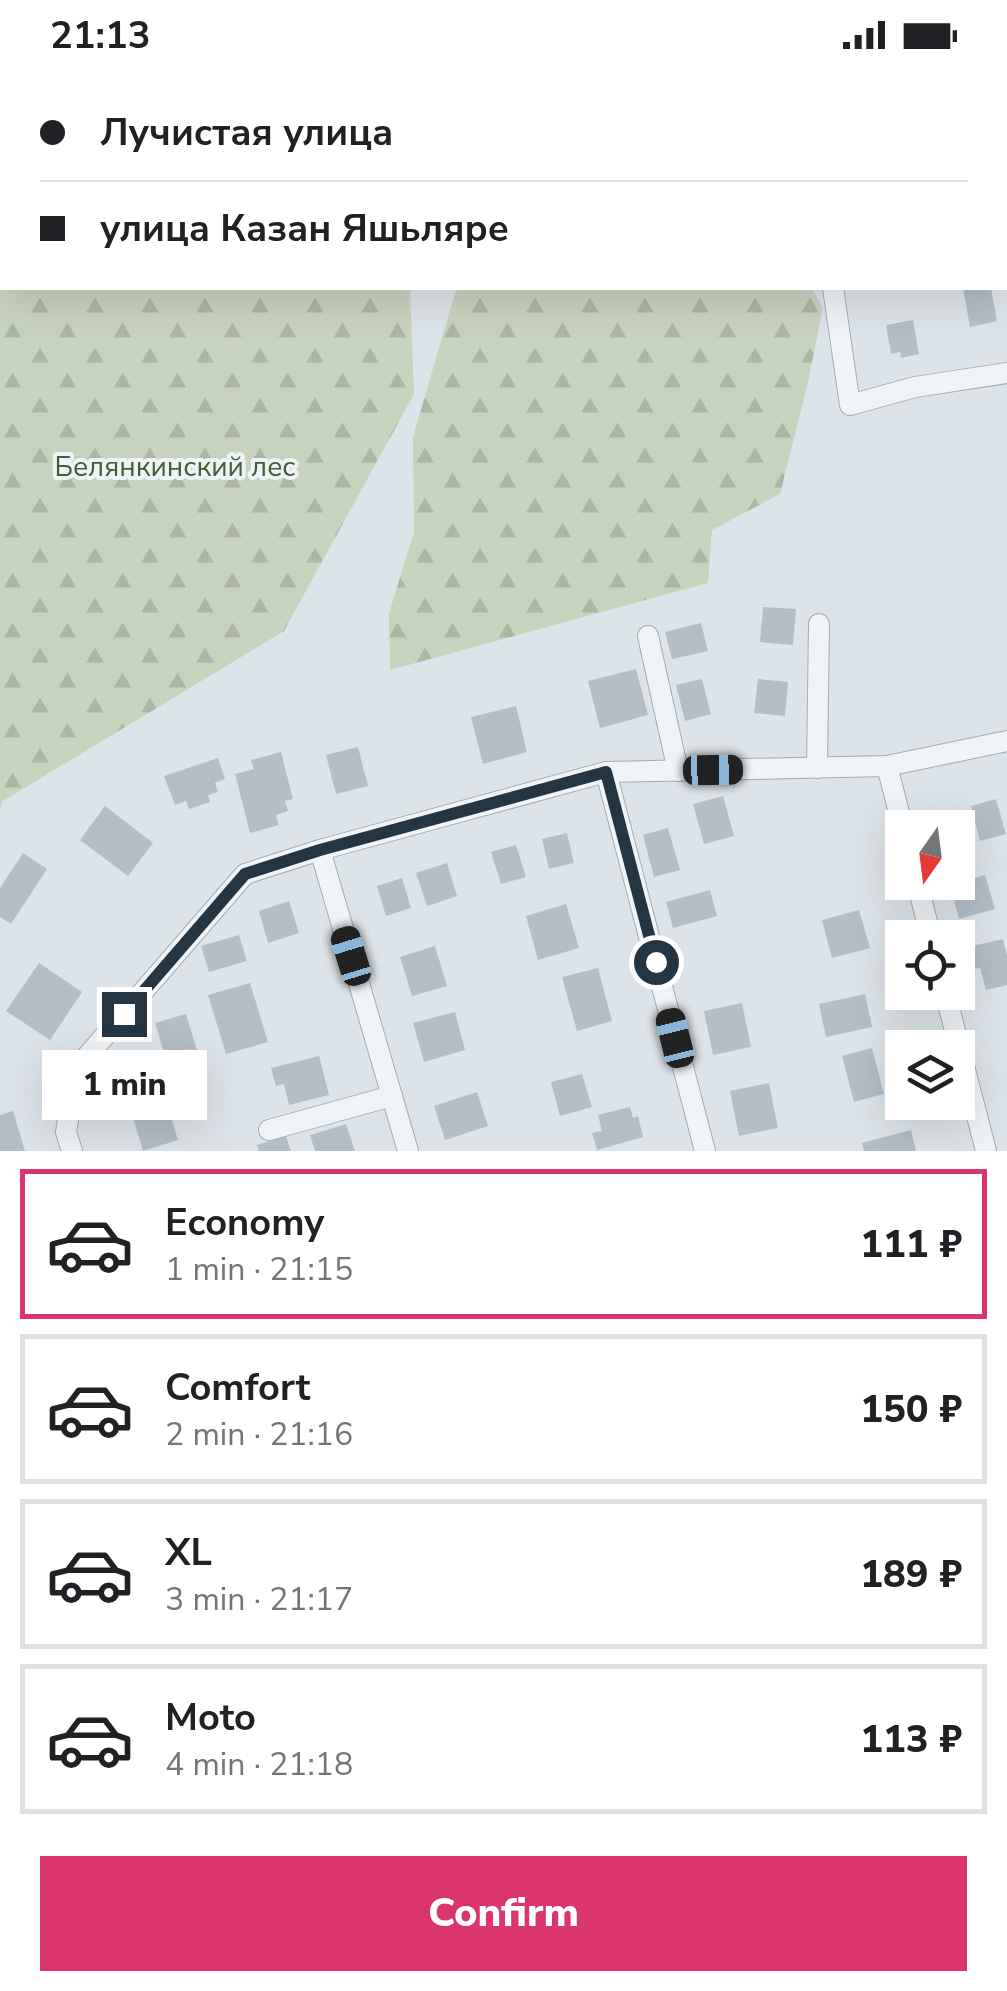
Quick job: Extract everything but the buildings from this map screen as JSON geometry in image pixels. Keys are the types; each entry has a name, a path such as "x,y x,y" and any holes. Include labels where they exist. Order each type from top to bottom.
{"street":[{"path":"832,290 850,405 915,388 1007,373"},
{"path":"818,768 819,624"},
{"path":"648,636 678,771"},
{"path":"72,1151 66,1132 76,1070 245,874 606,772 887,766 1007,740"},
{"path":"887,766 898,810"},
{"path":"606,772 705,1151"},
{"path":"320,850 408,1151"},
{"path":"950,1010 986,1151"},
{"path":"269,1130 392,1096"}],"green space":[{"name":"Белянкинский лес","path":"0,290 410,290 414,394 284,631 3,801 0,809"},
{"path":"813,290 823,308 780,494 712,530 708,583 390,670 389,613 414,532 413,437 455,293"}],"route":[{"path":"124,1014 245,874 606,772 656,962"}]}
